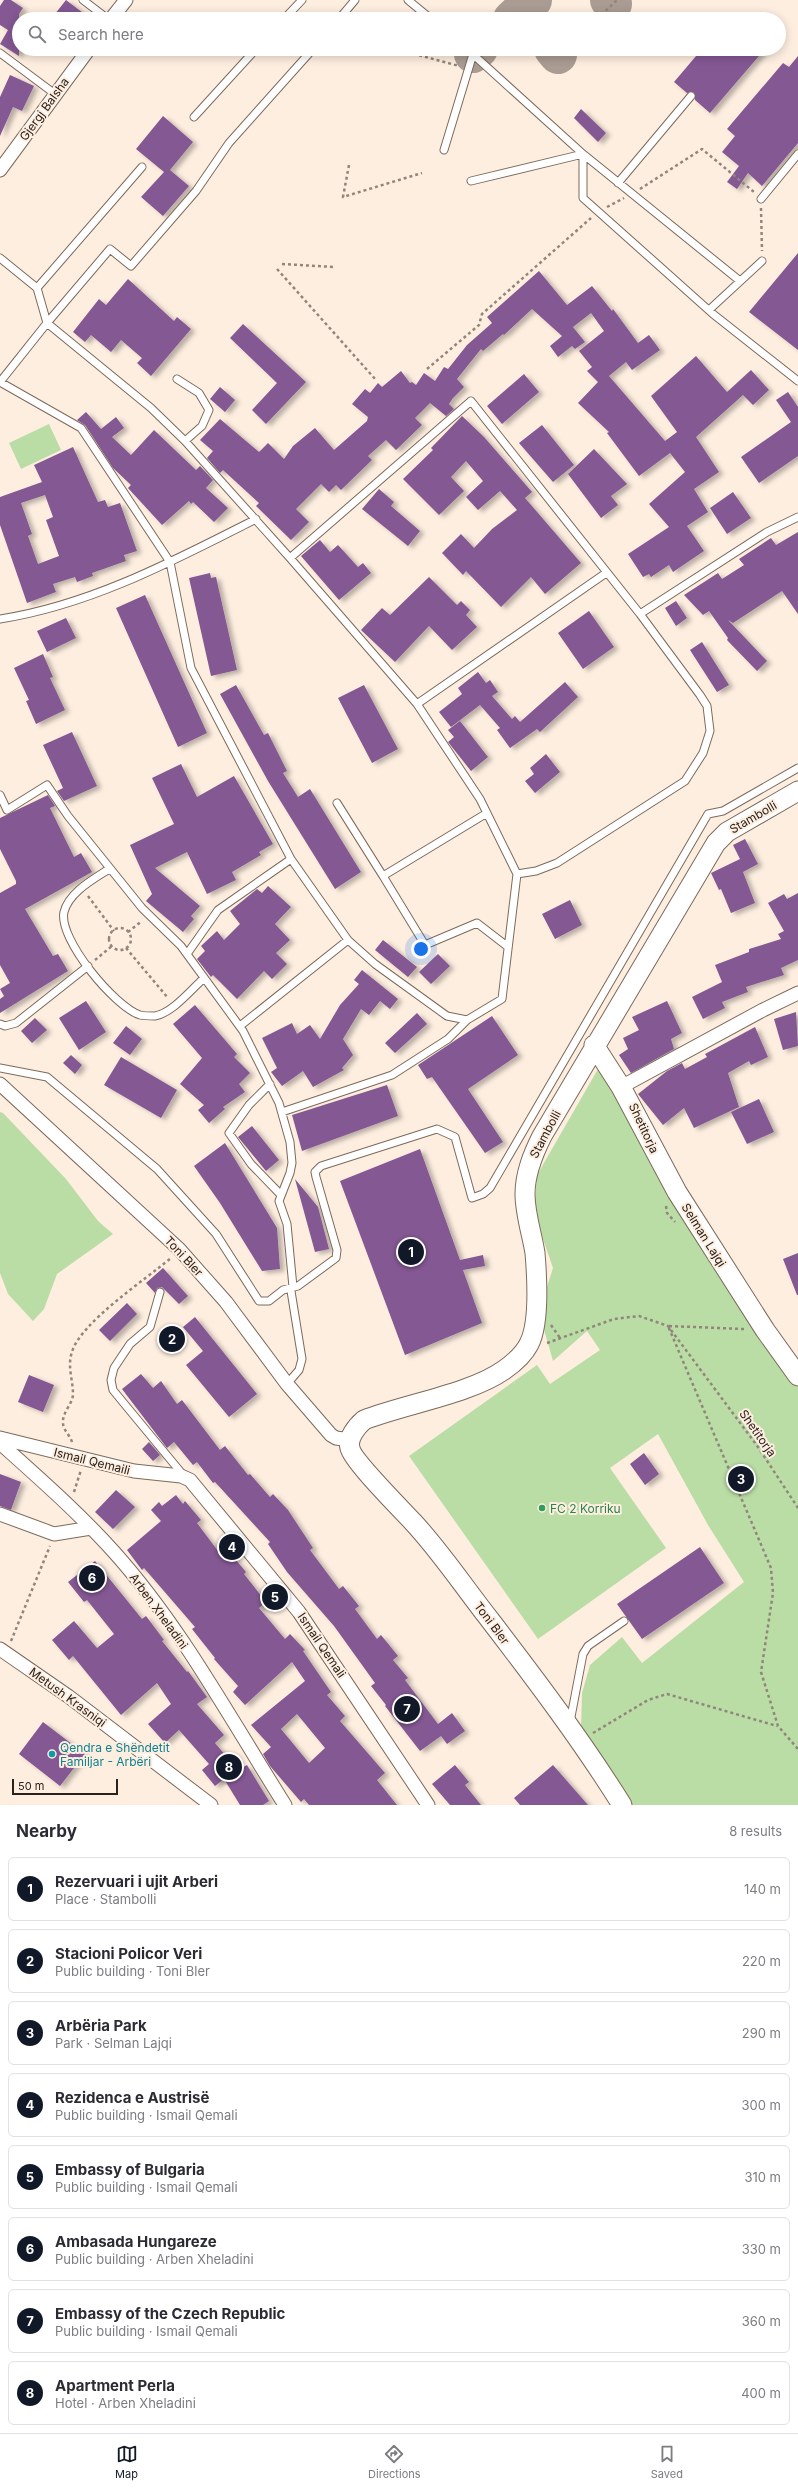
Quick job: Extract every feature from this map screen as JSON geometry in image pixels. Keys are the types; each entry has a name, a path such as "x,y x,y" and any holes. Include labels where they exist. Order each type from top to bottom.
{"street":[{"path":"116,12 126,0"},
{"name":"Gjergj Balsha","path":"2,162 84,56"},
{"name":"Stambolli","path":"350,1444 355,1430 364,1420 478,1384 504,1370 523,1353 530,1342 536,1299 535,1253 525,1193 531,1158 594,1046 721,836 798,791"},
{"path":"621,1087 763,1010 798,993"},
{"name":"Selman Lajqi","path":"594,1046 621,1087 677,1192 765,1330 798,1376"},
{"name":"Toni Bler","path":"0,1084 181,1250 226,1302 287,1384 330,1434 350,1444 439,1553 574,1734 622,1805"},
{"name":"Ismail Qemaili","path":"0,1438 134,1471 185,1478"},
{"name":"Arben Xheladini","path":"0,1443 91,1528 114,1553 167,1620 217,1694 285,1805"},
{"name":"Ismail Qemali","path":"185,1478 250,1550 299,1612 428,1805"},
{"path":"0,1514 54,1534 91,1528"},
{"name":"Metush Krasniqi","path":"3,1651 68,1696 211,1805"}],"lane":[{"path":"84,0 100,12"},
{"path":"291,12 302,0"},
{"path":"345,12 355,0"},
{"path":"408,0 423,12"},
{"path":"0,53 55,94"},
{"path":"194,117 250,56"},
{"path":"307,56 229,143 196,191 131,266 110,249 46,323 0,382 81,428 170,562 192,668 291,859 348,940 375,964 447,1016 467,1020"},
{"path":"444,150 472,56"},
{"path":"475,56 582,154 740,281"},
{"path":"618,183 691,96"},
{"path":"471,181 582,154"},
{"path":"582,154 583,198 709,310 798,381"},
{"path":"761,199 798,154"},
{"path":"37,288 142,167"},
{"path":"0,258 37,288 46,323 151,408 185,441 256,519 417,704 480,799 517,874 502,998 467,1020 448,1039 392,1075 282,1112"},
{"path":"709,310 762,261"},
{"path":"178,379 199,393 209,410 202,426 185,441"},
{"path":"290,558 470,401 640,614 707,706 710,731 703,753 694,770 675,789 557,863 536,871 517,874"},
{"path":"640,614 767,532 798,517"},
{"path":"0,619 21,615 95,594 170,562 256,519"},
{"path":"417,704 606,573"},
{"path":"0,1068 46,1077 157,1169 216,1234 259,1301 269,1301 283,1290 293,1287 332,1262 337,1254 315,1172 321,1166 437,1129 455,1137 472,1198 482,1194 490,1188 708,814 723,811 798,768"},
{"path":"0,796 8,810 47,785 109,869 148,916 176,940 187,954 203,979 240,1026 270,1084 282,1112 290,1142 292,1163 279,1201 287,1224 293,1287 291,1291 302,1359 299,1370 287,1384"},
{"path":"337,803 425,945 477,923 508,947"},
{"path":"383,876 487,813"},
{"path":"187,954 218,910 291,859"},
{"path":"109,869 82,888 68,903 63,919 67,934 88,966 117,1000 141,1015 157,1015 174,1005 203,979"},
{"path":"240,1026 348,940"},
{"path":"0,1024 5,1026 16,1023 88,966"},
{"path":"270,1084 249,1105 228,1133 251,1164 281,1195"},
{"path":"160,1292 150,1327 119,1358 111,1380 113,1390 185,1478"},
{"path":"574,1734 583,1654 588,1646 624,1620"}],"path":[{"path":"605,12 618,0"},
{"path":"422,56 462,67"},
{"path":"349,165 344,197 422,173"},
{"path":"282,264 334,267"},
{"path":"277,269 376,380"},
{"path":"82,888 114,931"},
{"path":"128,932 148,916"},
{"path":"123,929 128,932 131,939 126,948 120,950 112,946 109,939 114,931 123,929"},
{"path":"88,966 112,946"},
{"path":"126,948 174,1005"},
{"path":"664,1200 667,1213 677,1224"},
{"path":"68,1507 79,1458 63,1424 63,1418 73,1395 70,1367 72,1352 76,1341 89,1326 181,1250"},
{"path":"523,1353 614,1319 639,1316 668,1326 765,1330"},
{"path":"549,1323 560,1338"},
{"path":"668,1326 771,1568 773,1594 761,1672 778,1726 798,1749"},
{"name":"Shetitorja","path":"668,1326 758,1447 798,1508"},
{"path":"3,1651 54,1534"},
{"path":"574,1734 648,1700 667,1694 778,1726"}],"green space":[{"path":"49,424 61,450 21,469 9,443"},
{"path":"598,1069 606,1078 798,1387 798,1805 632,1805 581,1730 582,1693 590,1665 622,1637 642,1663 744,1582 708,1525 658,1434 610,1468 666,1548 538,1639 409,1456 537,1365 550,1384 600,1350 587,1331 553,1361 539,1312 553,1268 534,1213 537,1175"},
{"path":"0,1112 3,1113 66,1179 98,1221 113,1234 57,1274 44,1309 33,1321 8,1294 0,1273"}],"building":[{"path":"4,0 11,0 23,8 20,12 12,12 12,52 0,44 8,30 0,25 0,6"},
{"path":"66,0 82,12 57,12"},
{"path":"696,56 759,56 710,113 695,100 694,92 687,93 674,82"},
{"path":"798,56 798,143 762,186 748,173 737,189 727,182 739,166 722,152 735,136 727,129 783,63 789,67"},
{"path":"10,75 34,86 22,111 13,107 0,136 0,97"},
{"path":"581,109 606,133 598,142 574,118"},
{"path":"163,116 193,142 170,170 189,186 163,216 141,197 164,172 136,149"},
{"path":"798,253 798,350 749,312"},
{"path":"539,271 567,305 592,286 612,311 613,309 638,343 649,335 660,350 632,370 626,362 609,376 665,441 677,432 651,396 696,356 727,392 751,370 769,390 753,405 743,395 696,437 719,472 694,489 708,512 687,526 704,551 673,572 669,565 651,577 649,574 643,577 628,554 669,527 649,504 685,472 670,453 639,476 607,433 609,432 578,403 598,382 587,371 592,367 579,351 604,331 591,313 573,327 585,342 575,349 572,346 558,357 550,346 562,336 532,309 504,335 503,334 483,351 481,349 457,379 464,387 449,404 454,409 446,416 430,403 415,418 422,425 396,450 386,440 368,456 372,460 341,490 336,485 329,492 321,484 296,509 309,522 291,540 256,506 259,503 223,470 220,473 207,458 213,451 200,440 220,419 259,452 268,443 284,459 293,446 315,428 334,450 367,421 368,417 352,404 365,389 370,393 378,383 382,387 401,371 410,383 412,382 416,385 424,373 435,381 444,367 448,369 467,345 492,323 487,317"},
{"path":"128,279 174,321 177,317 191,329 151,376 137,363 142,358 121,340 111,352 91,335 85,342 73,332 99,299 106,305"},
{"path":"243,324 306,382 266,424 252,410 277,383 230,338"},
{"path":"524,374 539,392 502,424 487,406"},
{"path":"220,387 235,400 225,412 210,399"},
{"path":"788,392 798,407 798,456 759,483 741,457 791,422 776,400"},
{"path":"86,412 101,429 116,417 124,428 112,437 131,455 154,430 196,470 200,466 213,480 206,488 228,508 214,522 193,502 191,504 189,501 162,525 128,488 131,485 113,468 85,425 77,420"},
{"path":"462,416 484,437 532,492 525,498 581,563 545,594 531,577 501,607 466,571 463,575 442,553 461,534 474,548 492,529 517,510 500,491 478,510 466,497 483,481 466,461 451,477 464,491 439,515 403,479 433,450 431,448"},
{"path":"542,425 574,465 553,482 519,443"},
{"path":"73,447 98,502 105,500 108,507 120,503 137,551 124,555 126,561 92,573 93,576 77,582 75,577 53,584 56,592 27,603 0,525 0,497 42,482 34,465","holes":["45,495 53,517 46,520 59,556 38,564 28,536 32,534 21,503"]},
{"path":"594,449 627,484 611,496 618,505 601,518 568,474"},
{"path":"379,489 394,502 391,506 420,531 408,546 362,509"},
{"path":"733,492 751,518 727,534 710,508"},
{"path":"798,532 798,614 782,591 733,623 728,620 767,661 757,671 727,640 728,638 709,611 703,615 684,595 718,573 722,579 744,565 739,559 771,538 776,545"},
{"path":"320,540 330,552 338,545 358,567 363,563 371,573 339,600 301,556"},
{"path":"210,573 211,578 216,577 237,670 211,676 189,578"},
{"path":"429,577 457,605 461,601 470,610 466,615 477,627 452,650 429,626 395,662 361,630 382,608 390,615"},
{"path":"145,595 207,733 178,747 116,608"},
{"path":"676,601 687,618 676,626 665,608"},
{"path":"589,611 614,647 583,669 558,633"},
{"path":"66,618 76,638 47,652 37,631"},
{"path":"702,642 729,685 717,692 690,650"},
{"path":"43,654 53,677 50,678 65,710 36,724 26,701 29,700 14,668"},
{"path":"478,672 486,683 490,680 498,692 492,696 512,719 515,716 520,722 565,682 578,697 540,732 537,729 510,748 497,730 500,728 480,705 451,727 439,712 462,694 458,688"},
{"path":"236,685 264,735 268,733 287,771 283,773 298,797 310,789 361,872 335,889 268,781 220,694"},
{"path":"364,685 398,749 372,763 338,698"},
{"path":"460,721 488,757 471,771 448,742 454,737 448,730"},
{"path":"72,732 97,786 64,801 57,791 63,788 43,745"},
{"path":"546,754 560,772 535,793 525,781 534,774 530,768"},
{"path":"181,764 197,797 234,776 273,844 259,852 261,855 232,872 236,880 207,894 187,852 155,868 200,906 191,916 194,919 183,932 146,901 152,894 130,845 174,824 152,778"},
{"path":"48,795 55,806 50,808 74,857 81,853 92,872 25,909 53,956 58,954 68,971 0,1013 0,999 4,996 0,989 10,983 0,965 0,893 16,884 16,881 0,849 0,818"},
{"path":"745,839 758,864 743,872 755,903 731,913 721,889 719,890 711,873 740,859 733,845"},
{"path":"268,886 291,907 275,924 290,940 276,953 287,964 272,979 264,971 237,999 213,975 211,977 197,959 205,951 201,946 217,931 224,940 240,924 230,911 257,889 262,893"},
{"path":"798,893 798,960 781,968 784,975 746,987 748,992 722,1002 725,1008 703,1019 692,997 722,982 715,965 749,952 749,949 781,939 778,934 784,931 768,903 784,894 787,899"},
{"path":"570,900 582,925 555,939 542,914"},
{"path":"383,940 417,967 408,977 375,950"},
{"path":"438,954 450,966 431,984 419,972"},
{"path":"362,970 398,999 390,1009 380,1001 369,1015 361,1009 343,1039 353,1055 342,1068 344,1070 313,1087 303,1071 282,1086 271,1072 277,1068 262,1038 292,1023 297,1034 310,1025 320,1039 340,1005 359,984 354,980"},
{"path":"86,1001 106,1032 79,1050 59,1018"},
{"path":"667,1001 682,1033 671,1039 674,1049 631,1073 619,1055 628,1049 623,1038 639,1030 632,1017"},
{"path":"195,1005 237,1054 234,1057 250,1073 239,1084 245,1092 223,1107 225,1109 209,1123 198,1110 204,1105 180,1084 202,1058 173,1024"},
{"path":"796,1012 798,1046 783,1050 774,1019"},
{"path":"417,1013 427,1024 395,1053 385,1043"},
{"path":"492,1016 518,1055 468,1089 503,1142 485,1153 432,1077 427,1079 418,1065"},
{"path":"35,1018 47,1030 32,1043 21,1031"},
{"path":"126,1026 142,1039 130,1055 113,1043"},
{"path":"755,1027 768,1057 751,1065 749,1061 728,1073 739,1107 694,1128 684,1108 663,1125 638,1094 667,1071 682,1063 685,1069 707,1057 705,1054"},
{"path":"71,1055 82,1065 75,1074 63,1063"},
{"path":"121,1057 177,1090 161,1118 104,1085"},
{"path":"387,1085 398,1116 302,1151 292,1115"},
{"path":"759,1099 774,1132 747,1144 731,1112"},
{"path":"252,1126 279,1160 266,1171 238,1137"},
{"path":"225,1143 277,1228 280,1269 262,1271 220,1203 194,1166"},
{"path":"420,1149 460,1260 483,1255 485,1266 463,1270 482,1323 405,1355 340,1181"},
{"path":"295,1179 318,1207 329,1249 315,1252"},
{"path":"798,1253 798,1295 797,1295 783,1259"},
{"path":"163,1268 188,1296 179,1304 162,1287 157,1288 155,1293 146,1283"},
{"path":"127,1303 137,1314 110,1341 99,1330"},
{"path":"195,1317 257,1394 229,1417 186,1365 203,1351 183,1327"},
{"path":"141,1374 153,1388 161,1381 177,1404 182,1400 220,1450 225,1446 248,1475 250,1474 270,1497 273,1494 288,1510 313,1548 310,1550 339,1589 343,1586 359,1606 355,1609 377,1639 381,1635 398,1656 393,1660 408,1678 405,1680 438,1724 452,1713 465,1731 447,1744 441,1736 420,1751 371,1686 375,1683 334,1626 287,1572 268,1544 270,1542 215,1482 213,1483 197,1462 193,1465 174,1442 167,1448 122,1389"},
{"path":"29,1375 54,1385 43,1412 18,1402"},
{"path":"149,1442 160,1455 153,1461 142,1449"},
{"path":"644,1453 659,1474 645,1485 630,1464"},
{"path":"0,1474 21,1482 11,1510 0,1506"},
{"path":"116,1490 135,1507 113,1529 95,1512"},
{"path":"176,1495 183,1504 185,1501 201,1520 197,1523 224,1559 230,1553 246,1572 244,1574 266,1602 259,1608 285,1639 290,1634 305,1650 303,1651 331,1692 327,1695 345,1716 340,1721 385,1773 377,1780 397,1805 309,1805 304,1799 301,1802 270,1766 263,1754 271,1747 251,1725 305,1681 292,1662 245,1705 233,1692 238,1686 214,1659 215,1658 192,1629 195,1627 144,1568 142,1570 127,1550 161,1521 151,1510 159,1502 162,1506","holes":["297,1714 325,1748 309,1763 281,1729"]},
{"path":"700,1547 724,1583 642,1639 617,1604"},
{"path":"95,1561 142,1619 146,1616 164,1640 162,1641 187,1672 188,1671 207,1697 197,1704 224,1735 215,1743 238,1770 247,1765 269,1801 263,1805 240,1805 224,1779 215,1786 202,1770 209,1764 179,1730 165,1743 148,1724 171,1704 157,1683 121,1715 73,1656 69,1660 52,1640 74,1621 97,1648 114,1634 87,1600 84,1602 68,1582"},
{"name":"Qendra e Shëndetit Familjar - Arbëri","path":"43,1722 85,1754 60,1786 19,1754"},
{"path":"455,1765 469,1782 465,1785 481,1805 450,1805 432,1784"},
{"path":"553,1765 588,1805 520,1805 514,1798"}],"taxiway":[{"path":"520,12 533,0"},
{"path":"609,0 613,4"}],"place":[{"name":"Rezervuari i ujit Arberi","path":"411,1252"},
{"name":"Stacioni Policor Veri","path":"172,1339"},
{"name":"Arbëria Park","path":"741,1479"},
{"name":"FC 2 Korriku","path":"542,1508"},
{"name":"Rezidenca e Austrisë","path":"232,1547"},
{"name":"Ambasada Hungareze","path":"92,1578"},
{"name":"Embassy of Bulgaria","path":"275,1597"},
{"name":"Embassy of the Czech Republic","path":"407,1709"},
{"name":"Qendra e Shëndetit Familjar - Arbëri","path":"52,1754"},
{"name":"Apartment Perla","path":"229,1767"}]}
